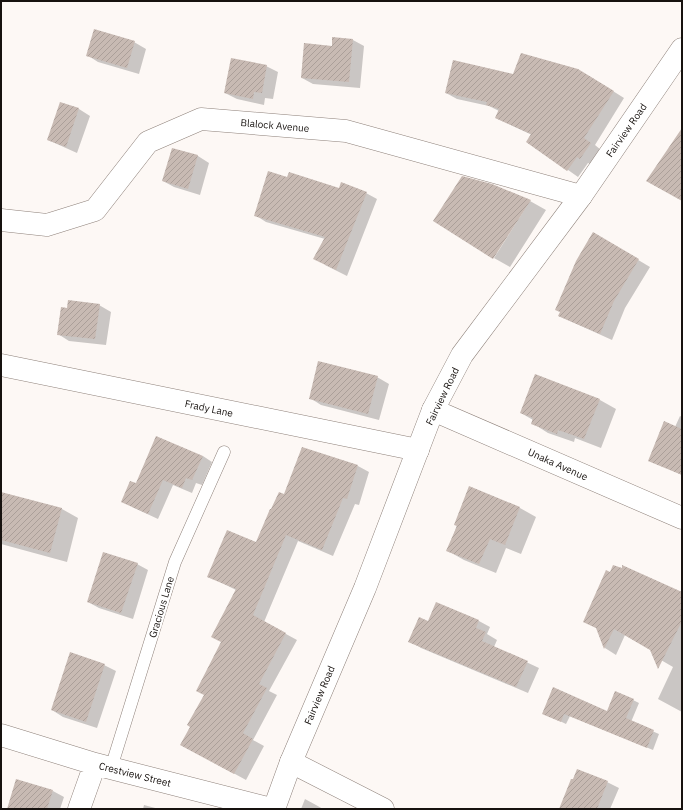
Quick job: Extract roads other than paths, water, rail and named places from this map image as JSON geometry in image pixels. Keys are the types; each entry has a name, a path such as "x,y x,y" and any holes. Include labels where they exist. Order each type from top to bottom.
{"street":[{"name":"Fairview Road","path":"273,809 291,762 365,588 433,410 462,356 581,196 682,49"},
{"name":"Blalock Avenue","path":"1,220 47,225 95,210 148,142 201,119 346,131 581,196"},
{"name":"Frady Lane","path":"1,365 418,450"},
{"name":"Unaka Avenue","path":"433,410 682,518"},
{"name":"Crestview Street","path":"1,735 103,766 273,809"},
{"path":"291,762 383,809"},
{"path":"79,809 103,766"}],"lane":[{"name":"Gracious Lane","path":"103,766 175,562 224,452"}]}
